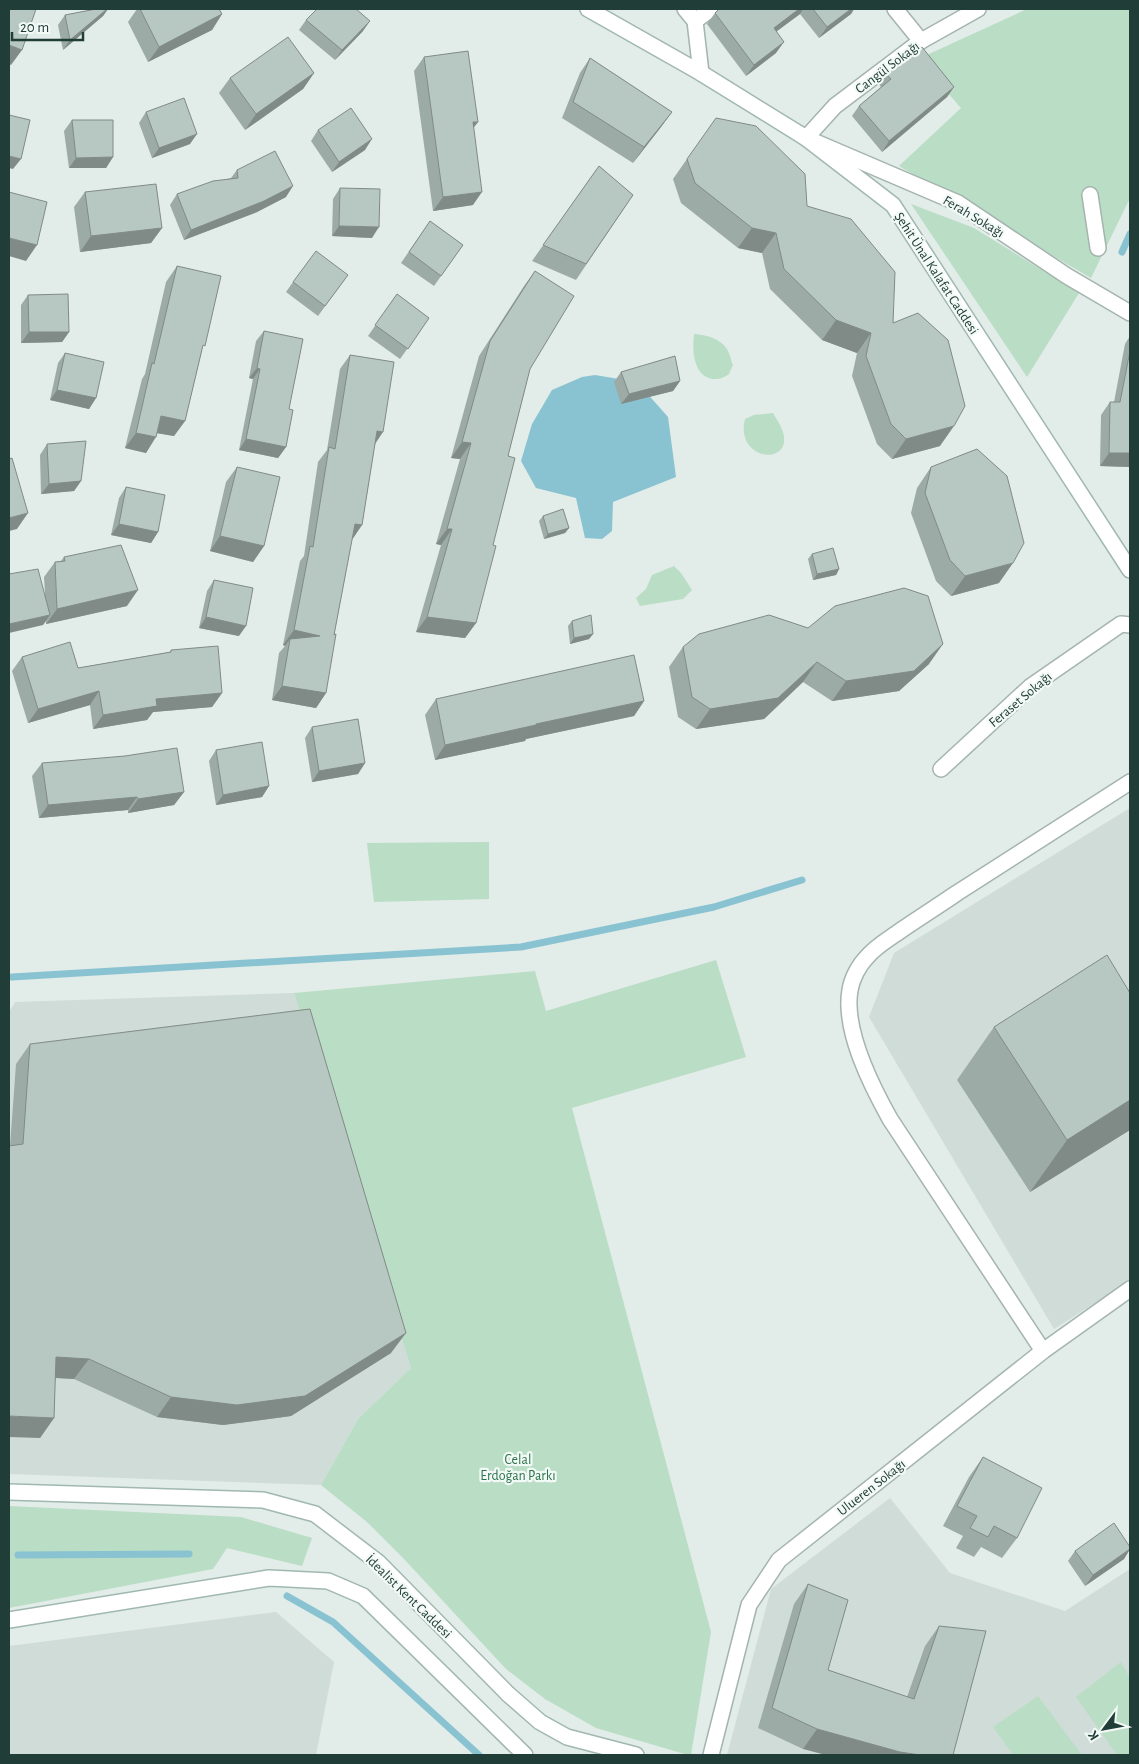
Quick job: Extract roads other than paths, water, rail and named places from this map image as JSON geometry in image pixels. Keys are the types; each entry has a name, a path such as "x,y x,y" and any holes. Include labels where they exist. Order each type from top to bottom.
{"street":[{"name":"Şehit Ünal Kalafat Caddesi","path":"588,9 701,73 806,138 893,205 1130,570"},
{"path":"685,9 695,21 701,73"},
{"path":"695,21 711,9"},
{"path":"895,9 921,41"},
{"name":"Cangül Sokağı","path":"806,138 835,106 921,41 978,9"},
{"name":"Ferah Sokağı","path":"806,138 958,203 1067,276 1130,314"},
{"path":"1090,195 1098,248"},
{"name":"Feraset Sokağı","path":"941,769 1030,687 1121,624 1130,625"},
{"path":"1043,1351 890,1119 872,1088 851,1024 848,1006 850,989 856,973 866,957 879,946 929,911 1130,782"},
{"name":"Ulueren Sokağı","path":"711,1755 749,1605 779,1560 1043,1351 1130,1289"},
{"name":"İdealist Kent Caddesi","path":"9,1492 264,1500 315,1514 379,1563 508,1694 540,1722 568,1737 636,1755"},
{"path":"9,1620 269,1578 328,1581 363,1596 526,1755"}],"water":[{"path":"595,375 637,382 668,417 676,477 613,502 612,531 602,539 585,538 576,498 536,488 521,461 532,424 552,390 582,377"}],"waterway":[{"path":"1122,252 1130,234"},
{"path":"12,977 521,947 714,907 802,880"},
{"path":"18,1555 189,1554"},
{"path":"287,1596 333,1622 479,1755"}],"park label":[{"name":"Celal Erdoğan Parkı","path":"518,1468"}]}
